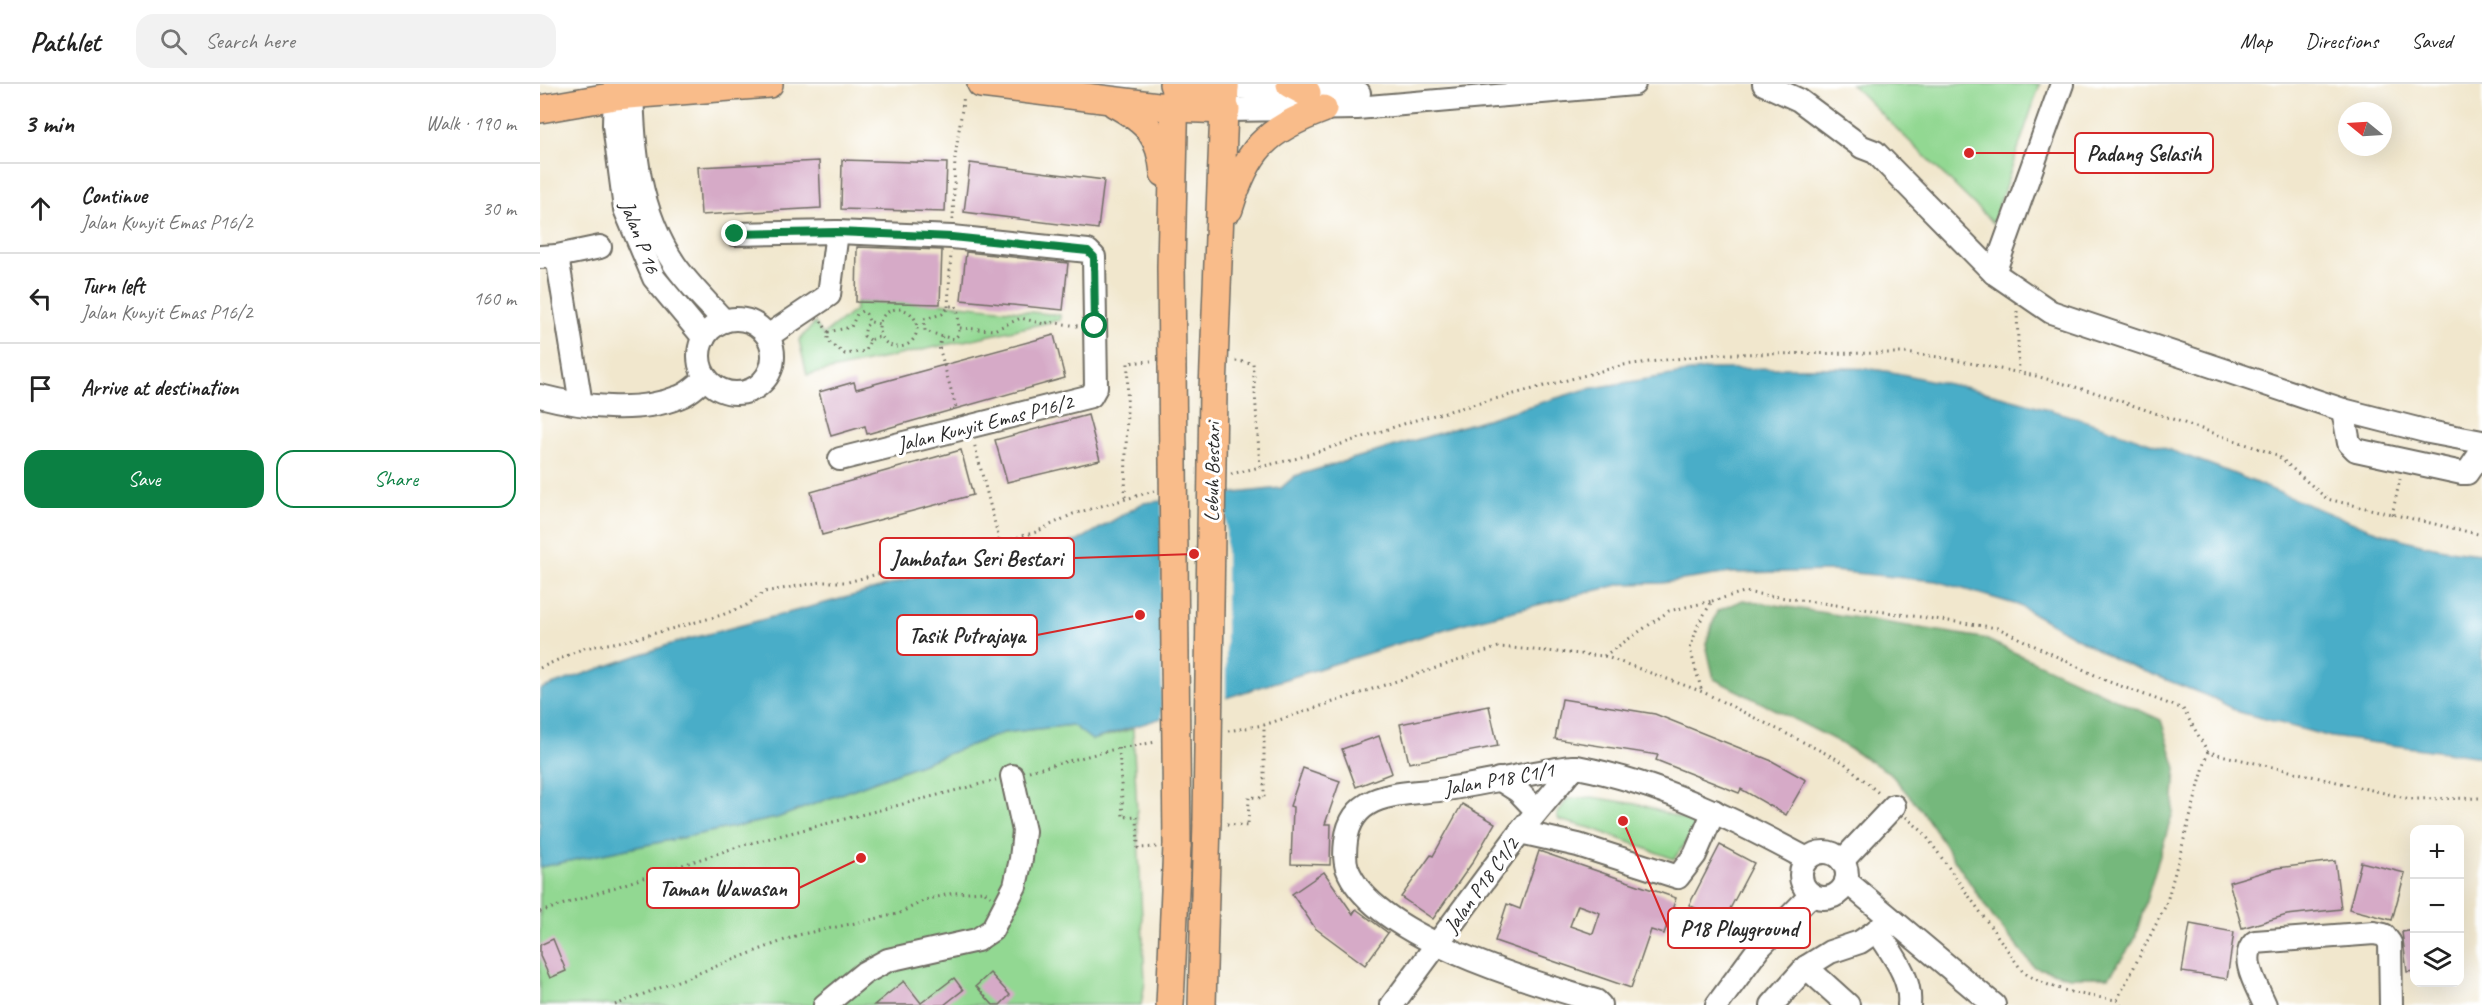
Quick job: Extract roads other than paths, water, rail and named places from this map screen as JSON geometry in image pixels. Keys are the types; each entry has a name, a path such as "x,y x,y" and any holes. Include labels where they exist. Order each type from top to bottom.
{"main road":[{"path":"540,109 624,90 769,84"},
{"path":"981,84 1109,101 1174,90 1225,94"},
{"name":"Lebuh Bestari","path":"1170,1005 1176,845 1171,267 1174,90"},
{"name":"Lebuh Bestari","path":"1202,1005 1213,390 1225,94"},
{"path":"1219,241 1236,183 1250,158 1269,135 1290,121 1307,95"},
{"path":"1109,101 1150,126 1162,154 1171,267"}],"street":[{"path":"1225,94 1360,93 1468,84"},
{"path":"1307,95 1401,105 1634,84"},
{"path":"1764,84 1799,100 1862,147 1875,152"},
{"path":"1994,273 2062,84"},
{"path":"1804,85 1848,116 1869,136 1875,152 1994,273 2051,312 2343,410 2429,432 2482,442"},
{"name":"Jalan P 16","path":"624,90 646,211 675,265 724,321"},
{"name":"Jalan P 16","path":"624,90 614,125 625,209 654,278 704,338"},
{"path":"768,336 829,295 837,232"},
{"name":"Jalan Kunyit Emas P16/2","path":"735,234 837,232 952,237 1088,251 1094,257 1096,387 1091,396 840,459"},
{"path":"581,404 548,256 600,248"},
{"path":"724,321 748,321 759,327 768,336 772,348 773,361 762,383 745,392 727,392 715,387 706,378 699,359 704,338 709,331 724,321"},
{"path":"540,396 604,408 651,403 680,397 706,378"},
{"path":"2343,410 2351,447 2404,461 2467,473 2482,451"},
{"name":"Jalan P18 C1/1","path":"1599,1005 1596,1001 1473,960 1437,945 1383,913 1358,886 1346,867 1344,853 1350,822 1358,809 1376,799 1574,767 1676,794 1714,810 1807,859"},
{"name":"Jalan P18 C1/2","path":"1397,1004 1520,832 1574,767"},
{"path":"825,1005 864,973 888,960 977,940 992,930 1015,886 1024,831 1012,776"},
{"path":"1499,779 1518,791 1537,811"},
{"path":"1894,806 1844,871 1843,888 1832,897 1825,898 1811,895 1802,882 1803,866 1807,859 1825,852 1844,871 1885,925 1904,974 1910,995 1909,1005"},
{"path":"1520,832 1578,845 1678,877 1695,855 1714,810"},
{"path":"1717,1005 1759,948 1811,895"},
{"path":"1772,1005 1806,967 1830,952 1860,942 1885,925"},
{"path":"1885,925 1994,1005"},
{"path":"2265,1005 2247,956 2249,948 2255,942 2374,933 2384,935 2390,943 2391,1005"},
{"path":"1806,967 1848,1005"}],"water":[{"path":"1708,369 1871,369 2002,396 2137,438 2237,475 2374,531 2445,549 2482,554 2482,757 2331,737 2239,712 2215,699 2116,660 2018,605 1936,581 1833,571 1730,573 1662,583 1622,584 1461,624 1092,740 1072,725 1003,733 777,818 540,867 540,689 674,643 859,594 964,562 1078,541 1143,503 1281,488 1295,476 1587,389"}],"place":[{"name":"Padang Selasih","path":"1969,153"},
{"name":"Jambatan Seri Bestari","path":"1194,554"},
{"name":"Tasik Putrajaya","path":"1140,615"},
{"name":"P18 Playground","path":"1623,821"},
{"name":"Taman Wawasan","path":"861,858"}]}
